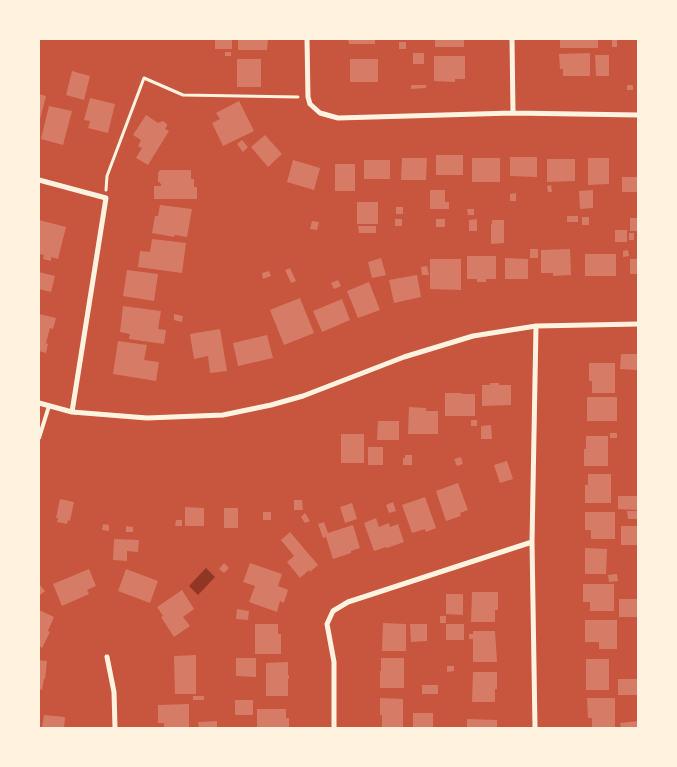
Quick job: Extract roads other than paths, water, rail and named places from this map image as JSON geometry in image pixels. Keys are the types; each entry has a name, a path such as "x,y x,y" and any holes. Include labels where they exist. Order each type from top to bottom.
{"street":[{"path":"307,39 308,97 310,104 320,113 338,118 513,113 638,114"},
{"path":"512,39 513,113"},
{"path":"39,180 106,198 72,412"},
{"path":"39,403 72,412 147,418 223,415 303,396 404,357 473,336 536,326 638,324"},
{"path":"535,728 532,542 536,326"},
{"path":"334,728 334,662 328,624 333,610 348,602 532,542"},
{"path":"107,657 114,692 115,728"}],"lane":[{"path":"39,438 49,406"}]}
